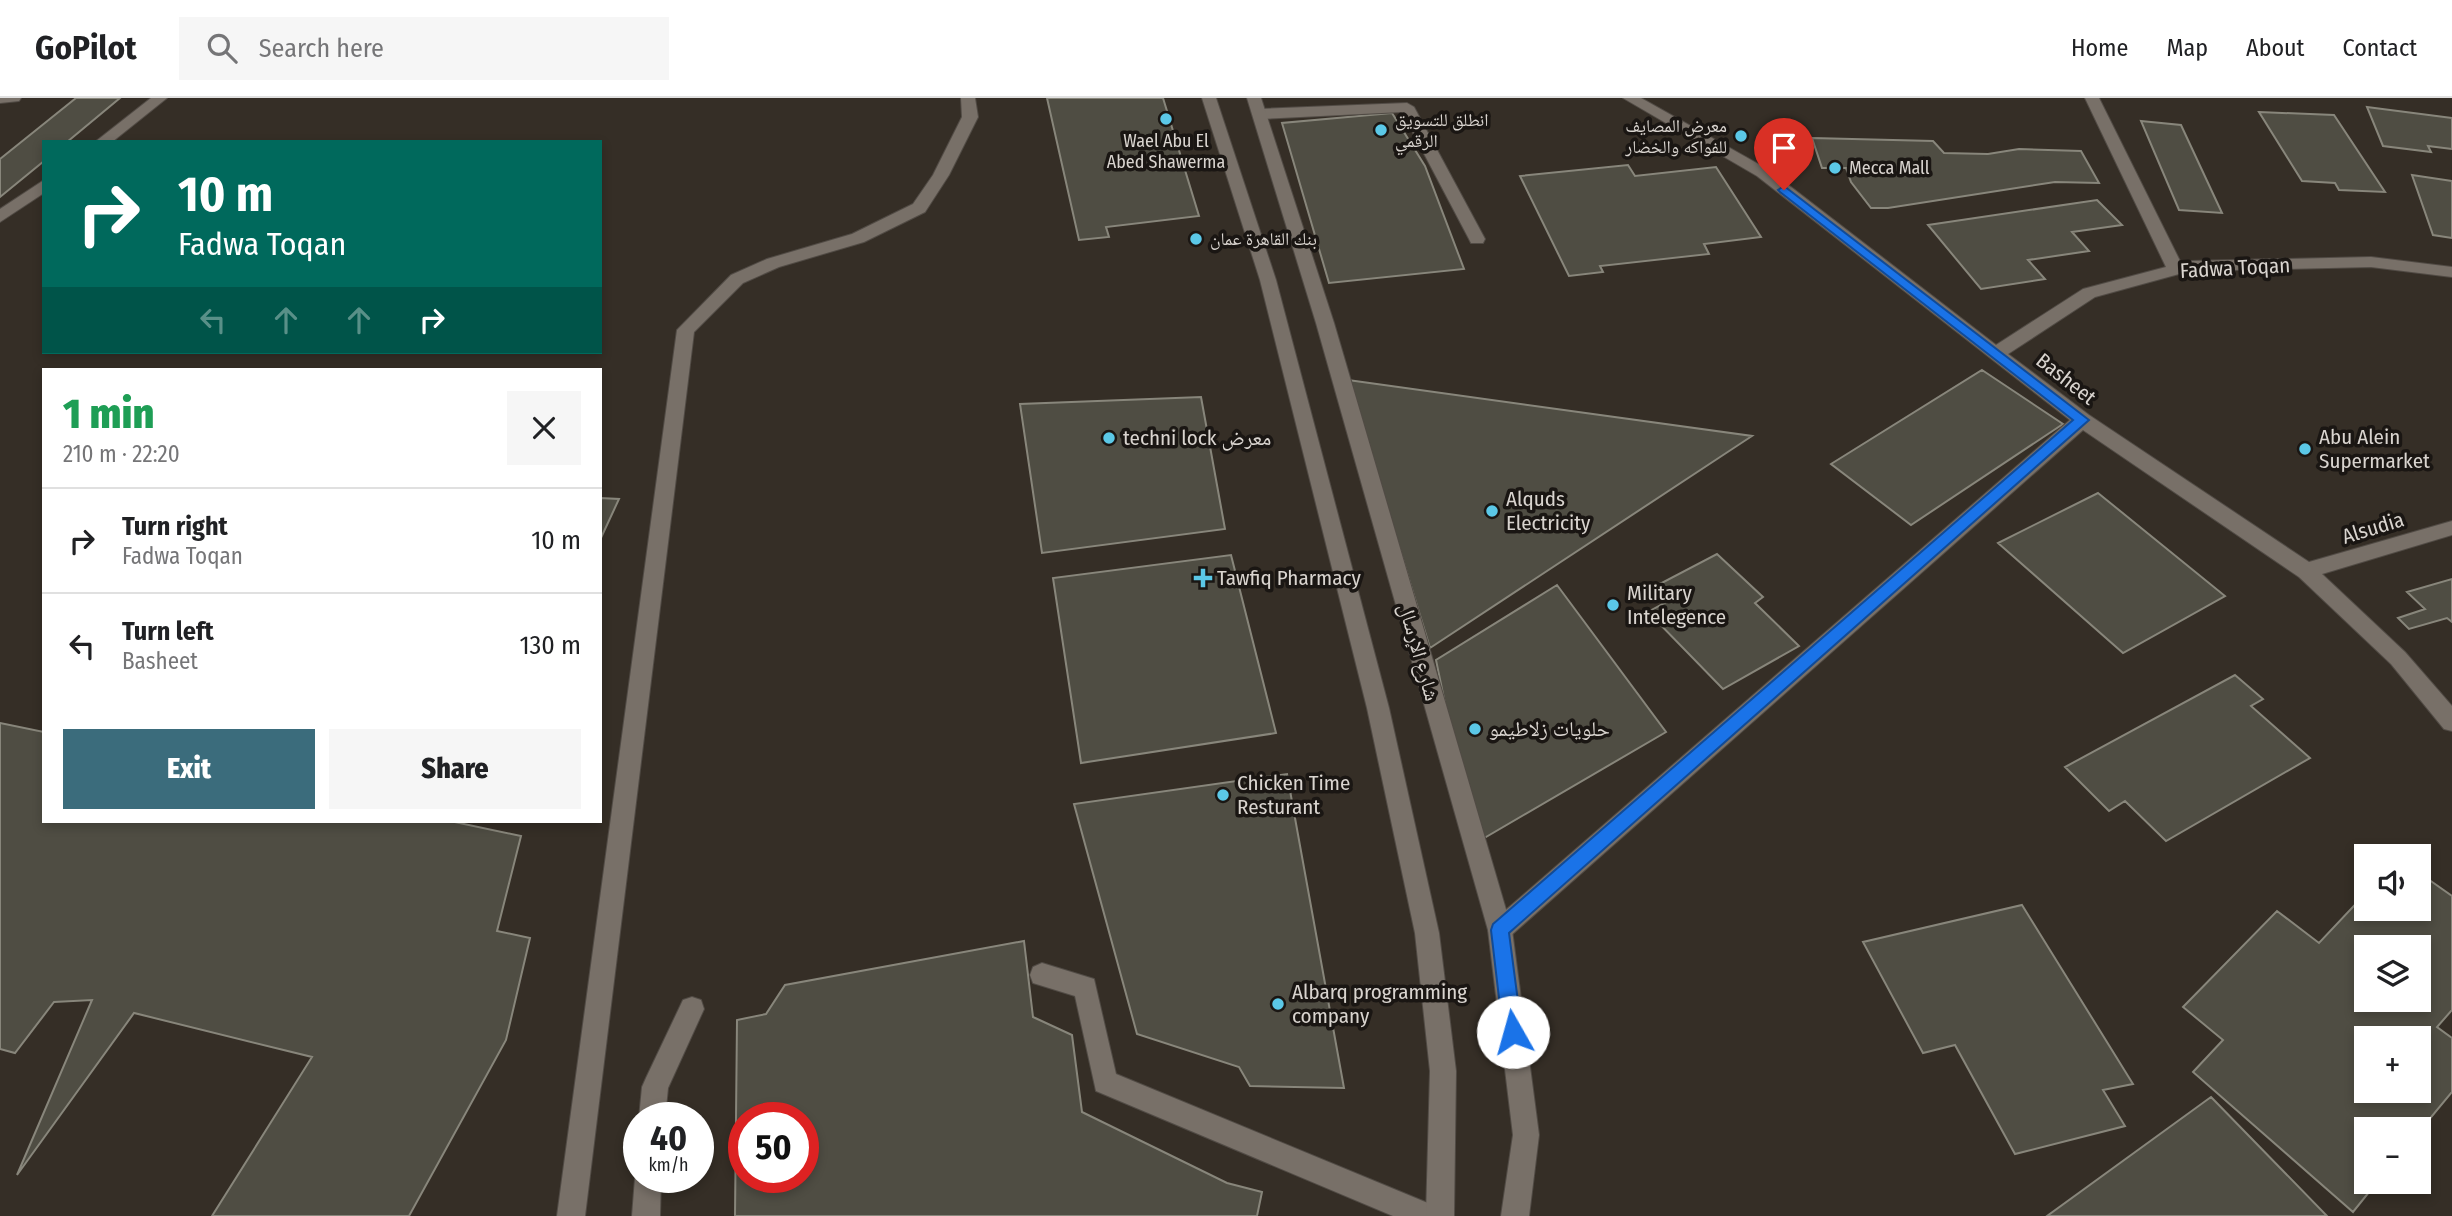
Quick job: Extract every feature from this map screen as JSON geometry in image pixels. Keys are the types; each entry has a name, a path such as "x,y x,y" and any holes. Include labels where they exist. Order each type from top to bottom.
{"street":[{"path":"0,99 15,98"},
{"path":"105,140 160,98"},
{"path":"571,1216 686,330 737,278 773,263 858,238 919,208 941,175 970,117 968,98"},
{"path":"1209,98 1268,281 1378,708 1427,933 1443,1071 1440,1216"},
{"name":"Basheet","path":"1630,98 1763,173 2082,420 2306,571 2398,658 2452,722"},
{"path":"2092,98 2176,270"},
{"path":"1257,106 1407,107 1477,239"},
{"name":"شارع الإرسال","path":"1257,106 1325,323 1500,930 1526,1135 1515,1216"},
{"path":"0,218 42,186"},
{"name":"Fadwa Toqan","path":"1996,353 2089,293 2190,266 2371,262 2452,272"},
{"path":"1500,930 2082,420"},
{"name":"Alsudia","path":"2306,571 2452,528"},
{"path":"1042,975 1085,987 1105,1082 1425,1216"},
{"path":"654,1102 655,1087 692,1009"},
{"path":"646,1216 647,1193"}],"building":[{"path":"76,98 120,98 69,140 42,140 42,163 0,197 0,159"},
{"path":"1047,98 1163,98 1199,216 1106,227 1109,237 1079,240"},
{"path":"2367,107 2452,118 2452,149 2428,146 2431,152 2383,146"},
{"path":"2259,112 2334,115 2385,192 2339,190 2335,183 2302,181"},
{"path":"1392,113 1425,166 1464,269 1329,283 1282,123"},
{"path":"2141,121 2181,125 2222,213 2179,210"},
{"path":"1812,138 1933,141 1944,153 1988,154 2019,149 2081,151 2099,183 2055,182 1888,208 1871,208 1851,182 1846,168 1822,168"},
{"path":"1628,165 1635,176 1716,167 1761,237 1704,244 1709,254 1600,266 1603,272 1569,276 1520,176"},
{"path":"2412,175 2452,181 2452,238 2433,235"},
{"path":"2097,200 2122,225 2072,232 2089,251 2028,260 2045,279 1981,289 1928,225"},
{"path":"1982,370 2063,424 1911,525 1831,464"},
{"path":"1348,380 1752,436 1430,648"},
{"path":"1201,397 1225,529 1042,553 1020,404"},
{"path":"2098,493 2225,596 2123,653 1998,543"},
{"path":"602,498 619,499 602,536"},
{"path":"1717,554 1763,597 1755,603 1799,646 1723,689 1648,612 1666,602 1652,588"},
{"path":"1231,555 1276,733 1081,763 1053,578"},
{"path":"2452,579 2452,622 2447,618 2409,629 2398,618 2425,609 2407,592"},
{"path":"1557,585 1666,732 1474,844 1436,660"},
{"path":"2235,675 2263,699 2251,706 2310,758 2166,841 2125,801 2109,811 2065,767"},
{"path":"0,723 42,732 42,823 459,823 521,836 497,931 530,938 506,1040 409,1216 212,1216 312,1057 134,1013 17,1175 92,1000 54,1002 15,1053 0,1049"},
{"path":"1287,774 1344,1088 1250,1086 1239,1067 1137,1034 1074,804"},
{"path":"2431,881 2452,896 2452,1010 2437,1027 2452,1038 2452,1092 2431,1117 2354,1117 2354,1194 2368,1194 2353,1212 2193,1072 2223,1040 2183,1007 2277,911 2319,943 2354,906 2354,921 2431,921"},
{"path":"2022,905 2133,1084 2103,1090 2125,1126 2015,1154 1955,1045 1923,1053 1863,942"},
{"path":"1024,941 1033,1017 1072,1035 1082,1112 1227,1183 1262,1192 1257,1216 735,1216 735,1193 819,1193 819,1102 736,1102 737,1020 766,1014 785,985"},
{"path":"2211,1097 2327,1216 2047,1216"}],"place":[{"name":"Wael Abu El Abed Shawerma","path":"1166,119"},
{"name":"انطلق للتسويق الرقمي","path":"1381,130"},
{"name":"معرض المصايف للفواكه والخضار","path":"1741,136"},
{"name":"Mecca Mall","path":"1835,168"},
{"name":"بنك القاهرة عمان","path":"1196,239"},
{"name":"techni lock معرض","path":"1109,438"},
{"name":"Abu Alein Supermarket","path":"2305,449"},
{"name":"Alquds Electricity","path":"1492,511"},
{"name":"Tawfiq Pharmacy","path":"1203,578"},
{"name":"Military Intelegence","path":"1613,605"},
{"name":"حلويات زلاطيمو","path":"1475,729"},
{"name":"Chicken Time Resturant","path":"1223,795"},
{"name":"Albarq programming company","path":"1278,1004"}],"route":[{"path":"1513,1032 1500,930 2082,420 1784,190"}]}
